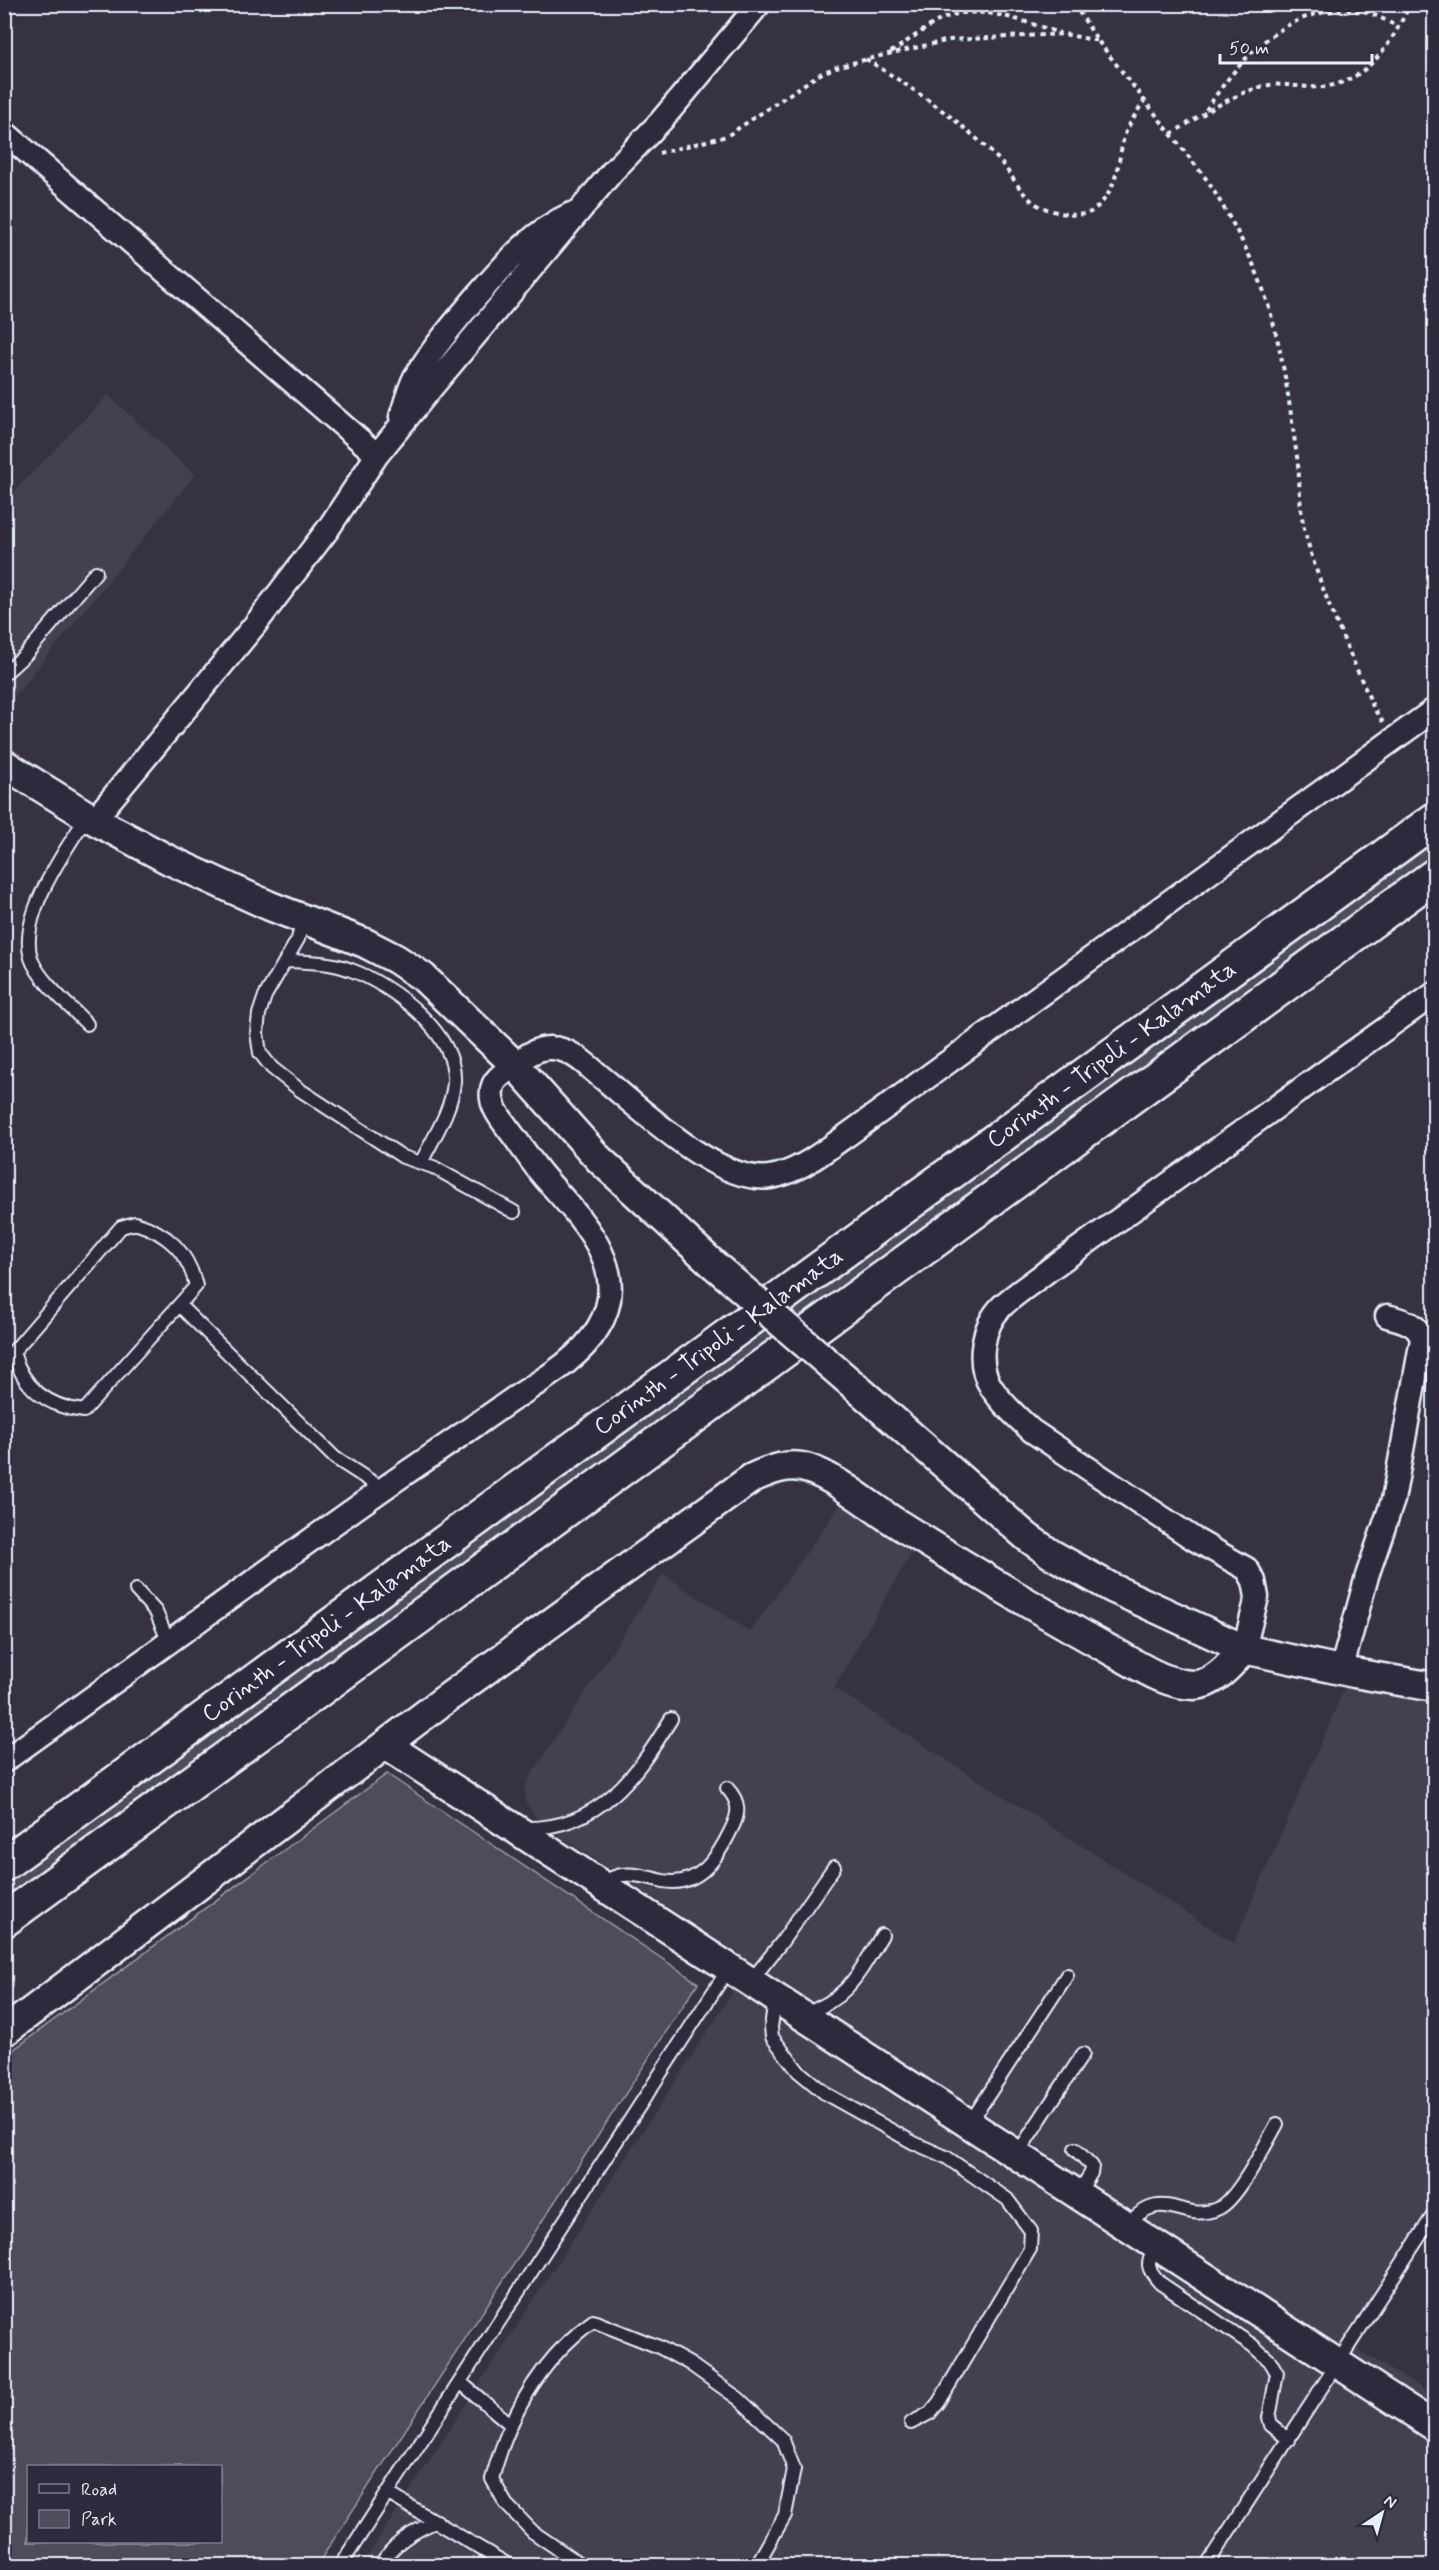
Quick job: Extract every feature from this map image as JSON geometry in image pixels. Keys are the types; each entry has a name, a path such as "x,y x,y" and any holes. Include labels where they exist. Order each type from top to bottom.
{"highway":[{"name":"Corinth - Tripoli - Kalamata","path":"4,1864 1434,820"},
{"name":"Corinth - Tripoli - Kalamata","path":"4,1920 1434,876"}],"street":[{"path":"90,818 209,681 296,572 328,529 376,455 612,172 661,121 759,4"},
{"path":"4,132 376,455"},
{"path":"4,1761 383,1489 556,1370 589,1340 604,1317 609,1295 602,1253 594,1235 541,1173 501,1119 493,1104 491,1096 495,1082 515,1065 538,1050 550,1047 562,1050 584,1063 701,1155 735,1172 751,1176 771,1177 785,1172 846,1136 1396,740 1434,710"},
{"path":"4,764 90,818 203,876 365,943 396,959 423,977 515,1065 599,1159 713,1264 1018,1529 1051,1554 1112,1588 1244,1649 1341,1671 1434,1687"},
{"path":"4,2032 453,1694 752,1478 773,1469 788,1466 807,1468 826,1477 1017,1598 1161,1677 1196,1685 1209,1681 1229,1666 1244,1649 1257,1597 1254,1581 1247,1569 1194,1539 1032,1431 1012,1413 990,1386 984,1367 983,1344 988,1326 1001,1307 1050,1269 1434,994"},
{"path":"1341,1671 1367,1576 1393,1500 1422,1340 1420,1333 1408,1322 1387,1316"},
{"path":"386,1745 1434,2426"}],"lane":[{"path":"4,674 26,654 96,572"},
{"path":"87,1024 39,973 31,959 29,948 36,906 46,882 90,818"},
{"path":"303,919 298,939 265,996 259,1014 257,1033 260,1053 272,1068 300,1090 403,1157 434,1167 514,1212"},
{"path":"287,961 318,962 350,969 394,992 435,1031 448,1049 454,1083 446,1112 421,1163"},
{"path":"135,1222 148,1227 171,1240 180,1250 188,1261 196,1286 179,1305 84,1411 59,1406 47,1400 28,1384 16,1364 13,1352 121,1227 135,1222"},
{"path":"179,1305 335,1458 383,1489"},
{"path":"136,1590 156,1612 169,1643"},
{"path":"513,1828 540,1828 578,1818 596,1809 619,1791 649,1757 671,1719"},
{"path":"599,1884 620,1875 632,1874 667,1882 693,1879 718,1854 737,1818 738,1803 727,1788"},
{"path":"340,2565 460,2382 740,1975 781,1943 834,1867"},
{"path":"801,2014 820,2008 839,1997 853,1981 882,1935"},
{"path":"969,2124 1066,1975"},
{"path":"775,1998 772,2037 798,2071 826,2094 964,2168 1007,2199 1031,2232 1030,2249 939,2402 930,2413 911,2423"},
{"path":"1017,2154 1083,2054"},
{"path":"1126,2226 1143,2210 1155,2205 1166,2204 1192,2212 1203,2212 1221,2207 1240,2185 1277,2124"},
{"path":"1075,2149 1092,2166 1091,2173 1078,2194"},
{"path":"1206,2565 1434,2214"},
{"path":"1156,2245 1148,2262 1149,2270 1160,2283 1252,2345 1270,2361 1277,2373 1269,2418 1271,2425 1289,2440"},
{"path":"582,2565 533,2532 506,2504 492,2479 510,2424 532,2383 558,2351 593,2321 627,2333 690,2364 739,2399 783,2440 788,2448 794,2469 785,2516 756,2565"},
{"path":"460,2382 510,2424"},
{"path":"387,2493 510,2565"},
{"path":"380,2565 395,2546 410,2533 437,2521"}],"path":[{"path":"1074,4 1098,41 1207,180 1222,205 1266,298 1286,386 1297,453 1305,533 1322,586 1374,709 1396,740"},
{"path":"1171,134 1219,104 1262,87 1277,84 1329,86 1346,79 1378,59 1399,27 1410,4"},
{"path":"1204,114 1227,78 1272,31 1288,20 1306,13 1335,8 1366,12 1399,27"},
{"path":"888,54 943,19 961,14 985,13 1098,41"},
{"path":"652,154 727,136 818,75 866,59 950,40 1064,34"},
{"path":"866,59 911,88 966,130 998,159 1032,202 1071,215 1091,211 1109,190 1120,165 1124,137 1144,101"}],"shaded area":[{"path":"108,395 195,475 5,708 5,501"},
{"path":"841,1504 913,1550 834,1688 1234,1943 1346,1685 1434,1700 1434,2223 1351,2345 1434,2396 1434,2565 361,2566 752,1963 539,1822 525,1801 525,1788 529,1778 663,1574 750,1632"}],"green space":[{"path":"1434,843 1434,856 5,1899 4,1886"},
{"path":"387,1774 698,1983 317,2565 5,2565 5,2056"}]}
